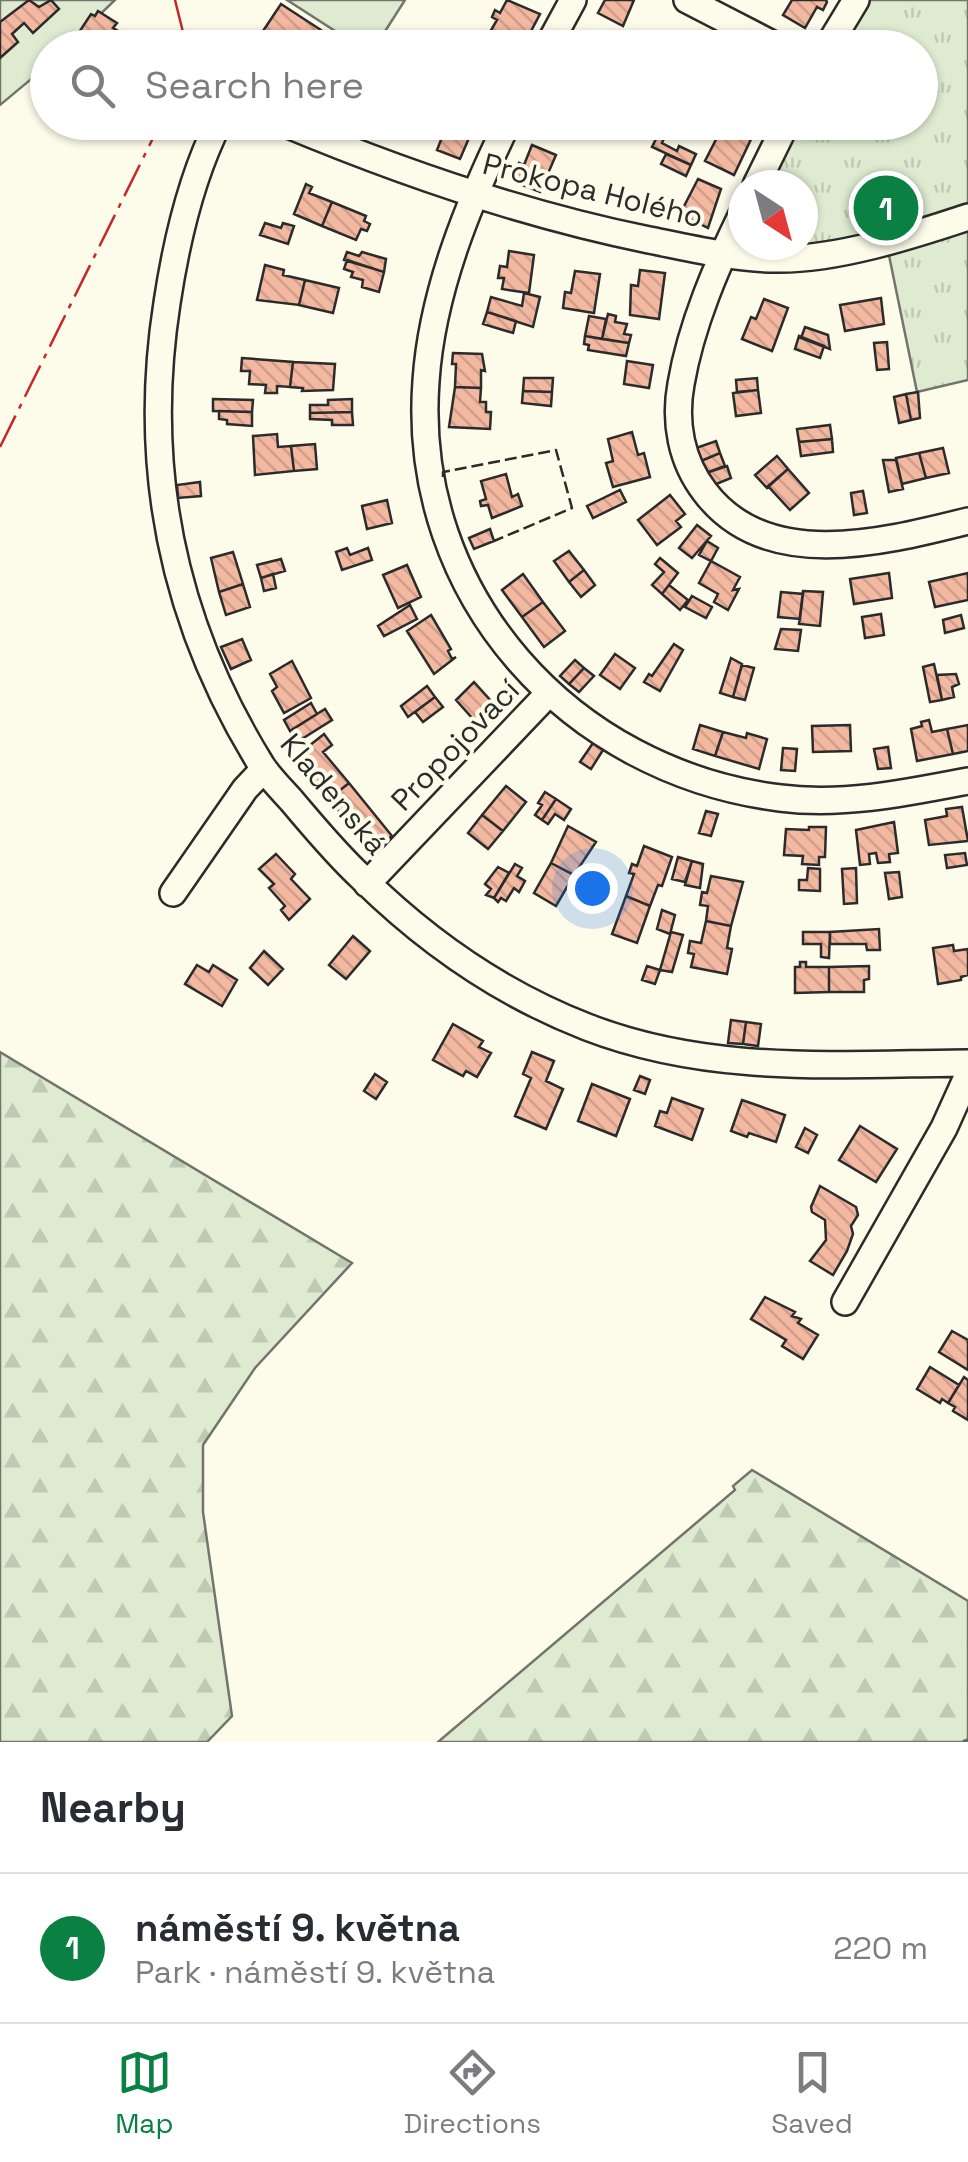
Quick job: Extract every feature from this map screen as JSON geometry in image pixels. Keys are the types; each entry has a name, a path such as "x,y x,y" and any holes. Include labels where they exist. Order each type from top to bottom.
{"street":[{"path":"557,30 573,0"},
{"path":"688,0 746,30"},
{"path":"838,30 856,0"},
{"name":"Kladenská","path":"210,140 172,271 158,367 160,486 172,552 191,618 234,714 264,769 332,849 402,918 460,962 586,1027 658,1048 759,1065 968,1063"},
{"name":"Prokopa Holého","path":"323,140 476,196 599,230 722,255 778,260 831,254 968,218"},
{"path":"500,140 439,300 430,338 425,420 429,462 444,532 459,568 498,637 548,694 586,723 656,763 740,792 829,801 895,795 968,781"},
{"path":"763,170 778,140"},
{"path":"728,243 686,361 678,408 686,459 696,480 721,512 774,539 814,545 901,536 968,522"},
{"name":"Propojovací","path":"368,884 548,694"},
{"path":"174,893 264,769"},
{"path":"845,1302 944,1128 968,1075"}],"green space":[{"path":"0,0 115,0 84,30 30,30 30,80 0,105"},
{"path":"287,0 405,0 386,30 334,30"},
{"path":"867,0 968,0 968,380 917,392 884,231 818,245 818,170 772,170 788,140 938,140 938,30 848,30"},
{"path":"0,1052 352,1263 255,1368 203,1445 203,1512 232,1716 207,1742 0,1742"},
{"path":"752,1470 968,1601 968,1742 438,1742 735,1490 733,1486"}],"building":[{"path":"29,0 39,7 51,0 59,9 36,30 24,23 12,34 18,42 0,58 0,22"},
{"path":"507,0 540,14 532,30 491,30 497,20 492,17 495,10 500,13"},
{"path":"605,0 634,0 623,26 598,13"},
{"path":"792,0 827,2 823,10 817,7 805,28 783,15"},
{"path":"281,4 321,30 264,30"},
{"path":"98,11 117,23 113,28 116,30 81,30 91,14 95,16"},
{"path":"441,140 468,140 460,159 437,150"},
{"path":"656,140 663,140 662,143 677,151 679,146 696,154 691,165 652,147"},
{"path":"716,140 751,140 736,170 728,172 705,161"},
{"path":"532,145 556,155 540,192 512,181"},
{"path":"666,154 691,165 686,176 661,164"},
{"path":"698,179 721,189 708,228 680,214"},
{"path":"306,184 312,187 309,193 332,202 322,226 294,214"},
{"path":"332,202 366,216 364,221 370,224 367,231 361,229 356,240 322,226"},
{"path":"265,223 281,228 283,223 294,226 288,244 260,235"},
{"path":"509,251 534,255 529,293 502,289 504,278 498,278 500,266 507,267"},
{"path":"347,252 386,259 384,272 344,260"},
{"path":"347,260 384,272 379,292 362,287 363,280 351,277 353,272 344,269"},
{"path":"265,265 284,270 283,275 305,280 299,305 257,300"},
{"path":"640,270 665,273 659,319 630,315 631,285 638,286"},
{"path":"575,271 600,274 594,313 563,308 565,292 571,293"},
{"path":"305,280 339,288 333,313 299,305"},
{"path":"524,293 540,297 533,327 487,312 491,297 522,306"},
{"path":"881,298 884,324 845,331 840,305"},
{"path":"764,299 788,308 772,351 742,339"},
{"path":"487,312 516,321 513,333 483,324"},
{"path":"608,314 616,316 615,322 627,324 624,334 631,335 629,343 602,339"},
{"path":"589,316 606,319 602,339 585,336"},
{"path":"805,327 828,335 830,349 801,338"},
{"path":"585,336 629,343 626,356 588,350"},
{"path":"799,336 824,346 820,358 795,349"},
{"path":"887,342 889,369 877,370 874,343"},
{"path":"453,353 482,354 485,371 481,370 481,388 455,387"},
{"path":"242,358 293,362 290,387 277,386 277,393 265,393 266,385 249,384 250,371 241,371"},
{"path":"627,361 653,365 649,388 624,384"},
{"path":"293,362 335,364 333,390 302,391 303,388 290,387"},
{"path":"524,378 553,378 552,392 523,391"},
{"path":"757,378 758,390 737,392 736,380"},
{"path":"455,387 481,388 480,402 486,402 486,412 491,412 490,429 449,427"},
{"path":"758,390 761,413 736,416 733,393"},
{"path":"523,391 552,392 551,406 522,403"},
{"path":"918,392 920,418 911,420 906,394"},
{"path":"906,394 911,420 899,423 894,397"},
{"path":"213,399 253,400 252,412 213,411"},
{"path":"352,399 352,412 310,413 310,405"},
{"path":"219,411 252,412 252,426 227,424 227,420 219,419"},
{"path":"352,412 353,425 310,419 310,413"},
{"path":"830,425 832,439 799,442 797,429"},
{"path":"632,432 638,455 644,453 650,477 613,487 606,463 613,461 608,439"},
{"path":"277,434 278,447 291,446 294,471 255,475 253,436"},
{"path":"832,439 833,452 801,456 799,442"},
{"path":"716,441 720,453 701,461 696,448"},
{"path":"315,444 317,469 294,471 291,446"},
{"path":"943,448 949,473 926,478 919,453"},
{"path":"720,453 725,466 706,473 701,461"},
{"path":"919,453 926,478 902,484 896,458"},
{"path":"777,456 788,469 767,488 755,475"},
{"path":"883,460 896,460 903,489 889,492"},
{"path":"727,466 731,478 714,485 706,473"},
{"path":"788,469 809,493 790,510 768,486"},
{"path":"506,474 512,497 518,494 522,506 492,518 488,505 481,506 480,501 486,499 481,481"},
{"path":"200,482 201,496 178,498 177,485"},
{"path":"620,490 626,502 593,518 587,506"},
{"path":"863,491 867,513 854,515 851,493"},
{"path":"670,495 685,514 676,521 681,527 657,545 638,520"},
{"path":"387,500 392,523 367,529 362,506"},
{"path":"697,525 711,536 692,558 679,548"},
{"path":"490,529 494,541 474,549 469,538"},
{"path":"707,541 718,548 711,561 699,555"},
{"path":"347,548 350,555 368,548 372,560 342,570 336,552"},
{"path":"569,551 584,570 569,582 554,561"},
{"path":"233,552 243,584 219,592 211,558"},
{"path":"660,558 678,573 662,594 652,585 664,572 655,564"},
{"path":"281,559 285,571 261,578 257,565"},
{"path":"711,561 740,577 733,590 739,589 728,610 714,602 718,594 699,583"},
{"path":"407,565 421,597 398,608 383,575"},
{"path":"584,570 595,585 581,597 569,582"},
{"path":"889,573 892,598 854,604 850,579"},
{"path":"968,573 968,600 935,607 929,582"},
{"path":"273,574 276,588 264,591 261,578"},
{"path":"523,574 543,602 522,617 502,590"},
{"path":"243,584 250,607 226,615 219,592"},
{"path":"669,585 688,600 680,610 662,594"},
{"path":"803,591 823,592 820,626 799,624"},
{"path":"781,592 803,594 800,619 778,617"},
{"path":"692,596 712,607 706,618 685,607"},
{"path":"543,602 565,631 544,647 522,617"},
{"path":"410,605 417,619 384,636 378,626"},
{"path":"881,614 884,635 865,638 862,617"},
{"path":"431,615 451,649 448,651 452,659 456,657 434,674 407,631"},
{"path":"961,615 964,628 945,633 943,620"},
{"path":"781,629 801,630 798,651 775,649"},
{"path":"242,639 251,660 231,669 221,647"},
{"path":"674,644 683,650 660,691 644,682"},
{"path":"615,654 635,668 620,689 600,675"},
{"path":"731,658 742,664 733,697 720,693"},
{"path":"575,660 584,668 569,684 560,676"},
{"path":"292,661 311,698 284,713 272,691 277,687 270,674"},
{"path":"934,664 942,700 930,702 923,667"},
{"path":"742,665 754,668 745,700 733,697"},
{"path":"584,668 594,676 579,692 569,684"},
{"path":"956,674 959,684 952,687 954,697 942,700 937,675"},
{"path":"474,682 501,712 482,729 456,700"},
{"path":"427,686 435,697 408,717 401,706"},
{"path":"435,697 443,707 423,722 415,712"},
{"path":"311,703 317,714 290,731 284,720"},
{"path":"325,709 332,720 297,742 290,731"},
{"path":"929,720 932,732 947,729 953,754 917,761 911,729"},
{"path":"700,725 723,732 715,756 693,749"},
{"path":"850,725 851,751 813,752 812,726"},
{"path":"968,725 968,751 953,754 947,729"},
{"path":"723,732 767,739 759,769 715,756"},
{"path":"324,734 332,745 323,752 349,783 329,799 295,757"},
{"path":"593,743 603,750 591,769 580,762"},
{"path":"888,747 891,768 878,769 874,749"},
{"path":"783,748 797,749 795,771 781,770"},
{"path":"349,783 392,836 372,852 329,799"},
{"path":"506,786 526,802 503,831 482,815"},
{"path":"545,792 556,799 542,820 535,815"},
{"path":"556,799 571,809 564,820 555,814 548,824 542,820"},
{"path":"962,807 968,841 929,845 925,820 947,816 946,809"},
{"path":"706,811 718,814 711,836 699,833"},
{"path":"482,815 503,831 488,849 468,833"},
{"path":"894,822 898,853 889,854 890,862 878,863 876,853 869,854 870,864 860,865 856,830"},
{"path":"568,826 596,842 574,875 551,863"},
{"path":"826,827 825,857 819,857 819,865 802,864 803,856 784,855 786,829"},
{"path":"644,846 672,857 650,906 626,896 634,874 629,873 632,864 637,866"},
{"path":"965,853 967,865 947,868 945,855"},
{"path":"276,854 295,874 291,879 310,899 289,920 281,910 285,906 269,888 274,884 259,869"},
{"path":"678,857 692,861 685,882 672,879"},
{"path":"692,861 703,864 700,888 685,885"},
{"path":"551,863 574,875 556,906 534,893"},
{"path":"515,864 522,868 517,876 525,881 519,892 514,888 506,901 501,898 498,902 494,898"},
{"path":"498,867 509,873 494,898 486,895 491,889 485,884"},
{"path":"808,868 820,869 820,891 799,890 799,880 807,880"},
{"path":"856,868 857,903 844,904 842,869"},
{"path":"899,872 902,897 889,899 885,873"},
{"path":"711,876 743,882 731,926 706,921 708,906 700,905"},
{"path":"626,896 650,906 637,943 612,934"},
{"path":"662,910 675,915 670,934 657,929"},
{"path":"706,921 731,926 727,974 691,967 694,954 688,953 690,941 701,943"},
{"path":"879,929 880,950 867,950 866,944 830,944 830,932"},
{"path":"671,932 683,935 672,972 660,970"},
{"path":"803,932 830,932 829,958 821,957 821,944 803,944"},
{"path":"353,936 370,951 346,979 329,965"},
{"path":"953,945 954,951 968,949 968,975 938,984 933,948"},
{"path":"264,951 283,969 268,985 250,968"},
{"path":"800,962 806,962 806,967 829,967 829,992 795,993 795,967 800,967"},
{"path":"197,965 209,972 213,965 237,980 222,1006 185,984"},
{"path":"647,966 660,970 655,984 642,980"},
{"path":"869,966 864,992 829,992 829,967"},
{"path":"731,1020 746,1022 743,1044 728,1043"},
{"path":"746,1022 761,1024 758,1046 743,1044"},
{"path":"453,1024 483,1041 479,1047 491,1053 477,1077 466,1071 463,1076 433,1060"},
{"path":"532,1052 554,1061 546,1081 563,1089 546,1129 515,1116 531,1078 523,1074"},
{"path":"375,1074 387,1082 376,1099 364,1091"},
{"path":"640,1076 650,1080 645,1094 634,1090"},
{"path":"592,1084 630,1099 616,1136 578,1121"},
{"path":"672,1098 703,1109 692,1140 655,1126 660,1111 667,1113"},
{"path":"742,1100 785,1115 776,1142 731,1131"},
{"path":"860,1126 897,1149 876,1182 839,1160"},
{"path":"805,1128 817,1135 808,1153 796,1147"},
{"path":"820,1186 856,1207 858,1215 851,1226 853,1234 847,1251 833,1275 810,1261 826,1240 825,1220 811,1207"},
{"path":"765,1297 795,1312 792,1316 801,1319 798,1323 818,1335 803,1359 782,1346 786,1340 751,1319"},
{"path":"952,1331 968,1340 968,1370 939,1352"},
{"path":"930,1367 959,1385 948,1403 942,1399 940,1403 917,1389"},
{"path":"964,1377 968,1380 968,1420 948,1403"}],"fence":[{"path":"443,477 443,472 556,450 572,508 494,541"}],"power":[{"path":"175,0 182,30"},
{"path":"0,447 152,140"}],"place":[{"name":"náměstí 9. května","path":"886,208"}]}
